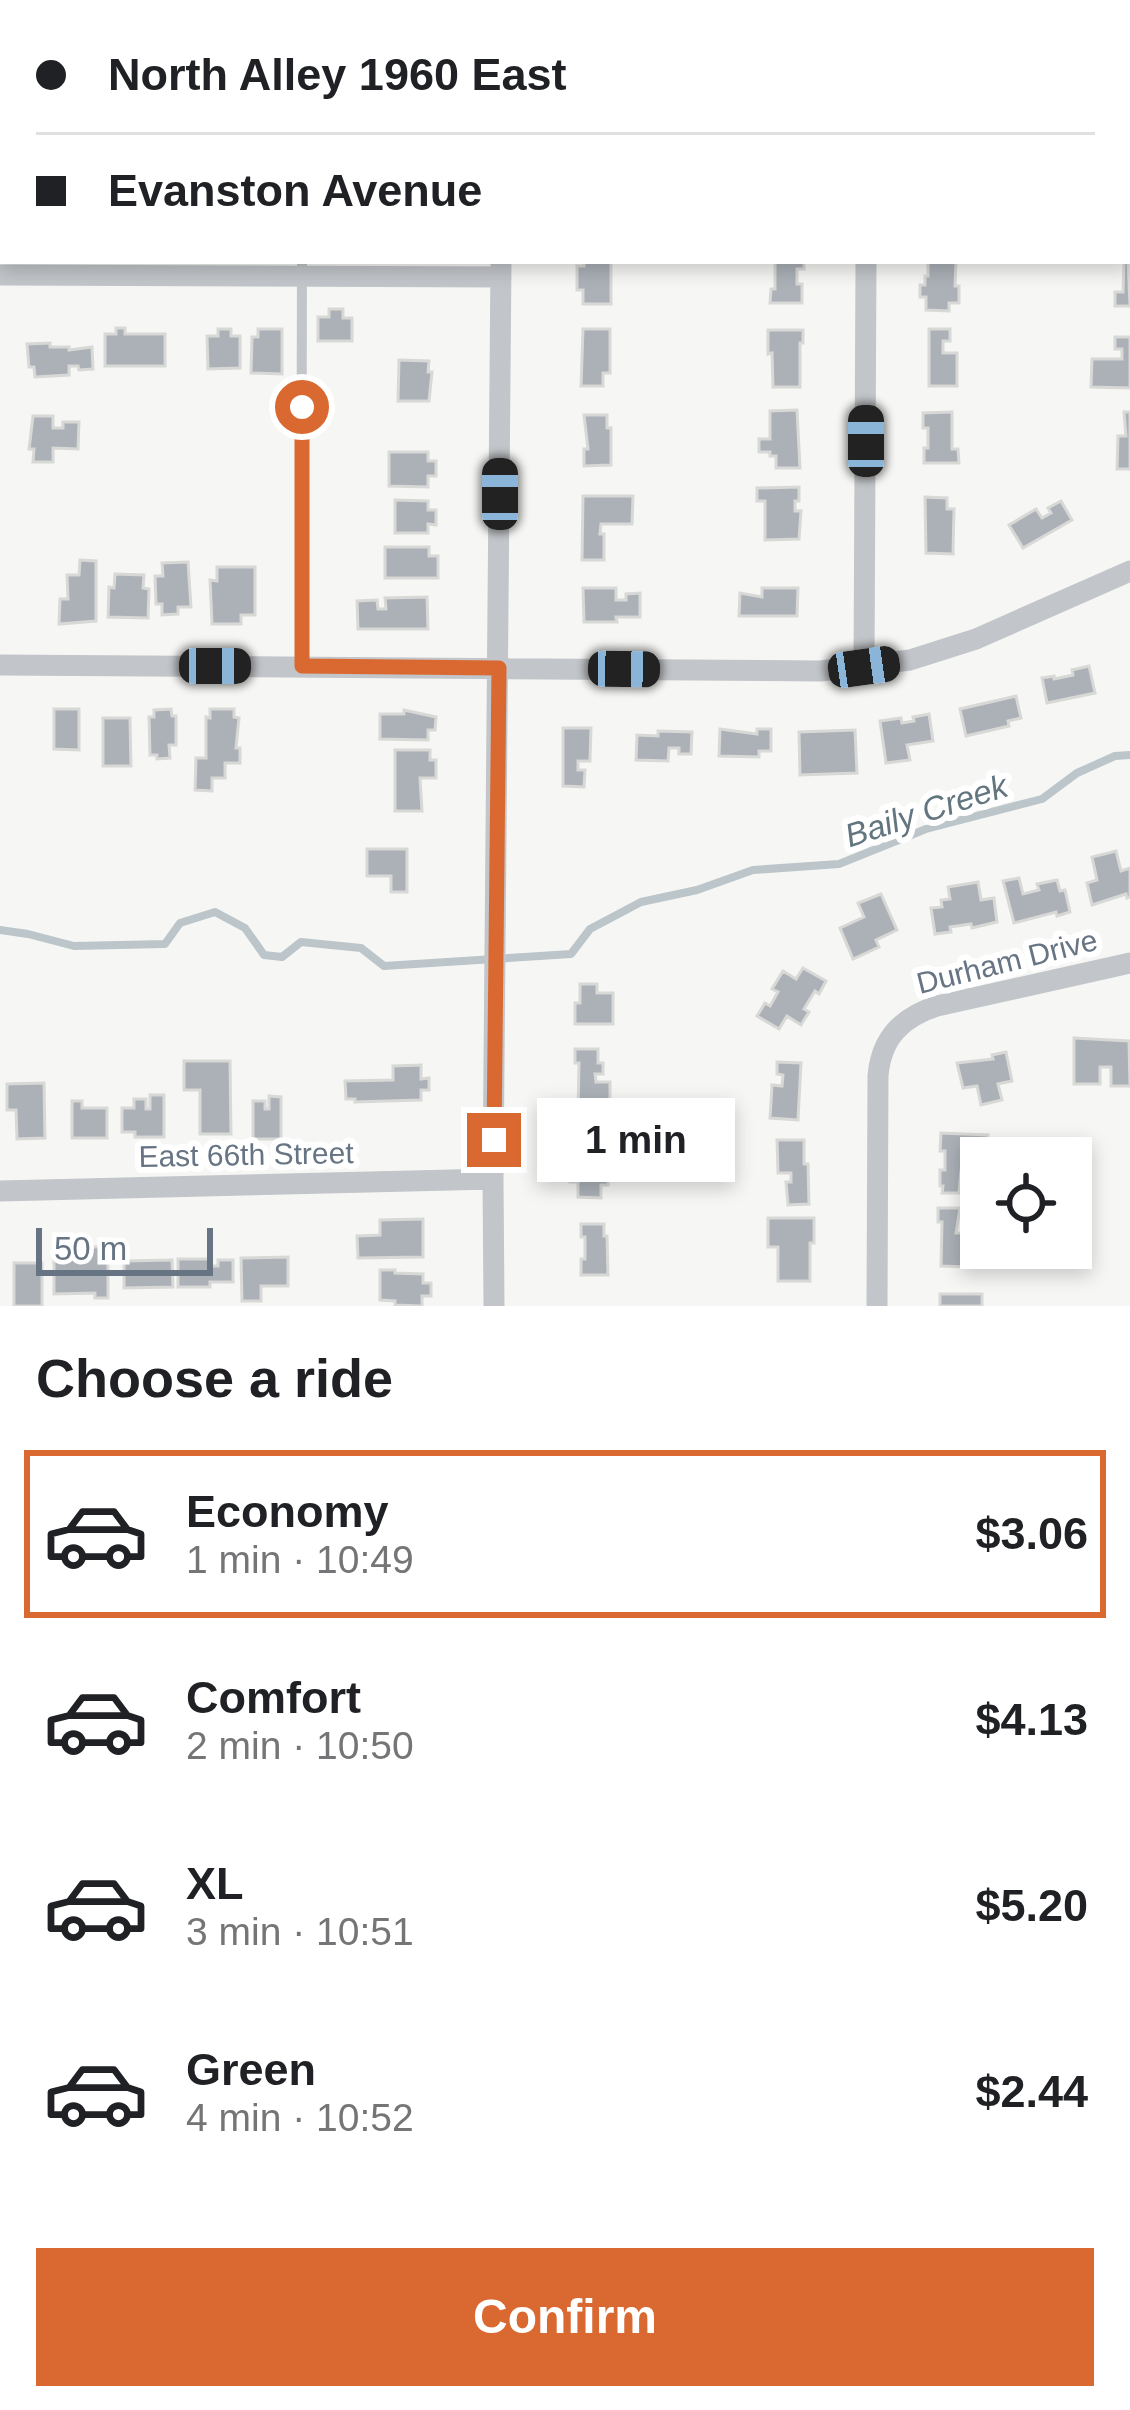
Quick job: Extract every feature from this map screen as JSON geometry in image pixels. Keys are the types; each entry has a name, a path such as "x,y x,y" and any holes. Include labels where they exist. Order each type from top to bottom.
{"street":[{"path":"864,667 866,264"},
{"path":"0,275 501,269 494,1306"},
{"path":"0,665 820,671 910,660 976,639 1130,571"},
{"name":"Durham Drive","path":"877,1306 878,1069 884,1044 916,1012 1130,963"},
{"name":"East 66th Street","path":"0,1191 493,1179"}],"lane":[{"path":"302,269 302,666"}],"building":[{"path":"611,264 611,304 583,304 583,290 577,290 577,266"},
{"path":"775,264 804,264 804,269 797,269 802,303 770,303 771,289 775,289"},
{"path":"928,264 956,264 959,303 949,303 949,311 926,310 920,285 925,285"},
{"path":"1124,264 1128,264 1130,306 1115,306 1115,292 1123,292"},
{"path":"329,309 343,309 343,318 352,318 352,341 318,341 318,317 329,317"},
{"path":"116,328 125,328 125,334 165,334 165,366 105,366 105,334 116,334"},
{"path":"218,329 231,329 231,336 240,336 240,368 208,369 207,336 218,336"},
{"path":"258,329 282,329 282,374 251,373 252,337 258,337"},
{"path":"583,329 610,329 610,373 603,373 603,386 581,386"},
{"path":"929,329 950,329 943,353 957,353 957,386 929,386"},
{"path":"768,330 803,330 800,387 773,387"},
{"path":"1115,337 1130,337 1130,388 1091,387 1092,359 1122,359 1122,349 1115,349"},
{"path":"50,343 50,347 69,350 92,347 93,369 69,366 69,375 35,377 27,344"},
{"path":"399,360 429,361 429,401 398,401"},
{"path":"797,410 800,468 776,468 776,456 759,452 759,439 770,439 770,411"},
{"path":"952,412 952,449 958,449 959,463 924,463 928,428 923,428 923,413"},
{"path":"1124,412 1130,412 1130,469 1117,469 1118,436 1126,436"},
{"path":"584,415 607,415 611,465 584,466 584,449 588,449"},
{"path":"33,416 53,416 53,428 79,422 78,449 53,448 53,462 33,462 34,449 29,449"},
{"path":"389,452 428,452 428,461 436,461 436,476 428,476 428,487 389,486"},
{"path":"799,487 795,511 801,511 799,539 765,540 765,501 757,501 757,488"},
{"path":"583,496 633,496 632,524 601,524 604,560 582,560"},
{"path":"925,497 947,498 947,509 954,509 953,554 926,553"},
{"path":"395,500 428,501 428,510 436,510 436,525 428,524 428,533 395,533"},
{"path":"1061,501 1072,520 1023,548 1009,525 1036,509 1042,518"},
{"path":"385,547 429,547 429,556 438,556 438,578 385,578"},
{"path":"80,560 96,561 96,621 59,624 60,599 68,599 67,575 79,575"},
{"path":"188,562 191,607 162,615 162,604 156,604 155,576 163,576 162,563"},
{"path":"217,567 255,567 255,615 241,615 241,624 212,624 210,580 217,581"},
{"path":"115,574 144,575 143,588 149,589 148,618 108,617 109,587 114,588"},
{"path":"583,588 616,588 616,600 640,593 640,617 584,622"},
{"path":"762,588 798,588 797,616 739,616 740,593 762,597"},
{"path":"427,597 428,629 358,629 357,601 377,600 378,609 386,609 385,598"},
{"path":"1089,666 1095,693 1047,703 1042,678 1073,675 1072,670"},
{"path":"1016,696 1021,718 1008,721 1009,726 966,736 960,709"},
{"path":"54,709 79,709 79,750 54,749"},
{"path":"171,709 176,716 176,745 169,745 170,758 157,759 150,755 149,717 154,717 154,710"},
{"path":"210,709 234,709 234,717 239,718 236,748 240,748 240,763 225,763 225,778 212,778 212,791 195,790 196,758 206,758"},
{"path":"404,710 436,717 428,740 380,739 380,714 404,714"},
{"path":"929,714 933,741 907,745 910,760 886,763 880,721 901,718 902,723"},
{"path":"103,718 130,718 131,766 103,766"},
{"path":"563,728 591,728 590,761 578,761 578,770 585,770 584,787 563,786"},
{"path":"720,729 757,734 757,729 771,729 771,751 759,751 759,757 719,756"},
{"path":"855,730 857,773 800,775 799,732"},
{"path":"658,731 692,732 691,754 669,748 668,761 636,760 637,735 658,736"},
{"path":"395,750 430,750 430,760 436,760 436,778 420,778 422,811 395,811"},
{"path":"367,849 407,849 407,892 391,892 391,876 367,876"},
{"path":"1116,851 1121,871 1130,868 1130,897 1126,894 1092,905 1087,883 1097,880 1092,857"},
{"path":"1019,878 1023,894 1039,890 1037,884 1057,880 1060,891 1065,890 1070,912 1014,923 1003,881"},
{"path":"978,882 981,900 994,898 997,922 950,927 951,932 935,934 931,908 942,907 941,900 950,899 948,887"},
{"path":"881,894 897,930 876,940 879,947 853,959 840,928 864,917 858,903"},
{"path":"803,968 826,981 804,1009 809,1012 801,1025 787,1016 779,1029 757,1016 765,1003 770,1006 778,992 772,989 783,971 796,979"},
{"path":"580,984 597,984 597,993 613,993 613,1024 575,1024"},
{"path":"1074,1038 1129,1041 1130,1086 1111,1086 1111,1067 1100,1067 1100,1084 1074,1084"},
{"path":"575,1049 598,1049 603,1074 595,1074 596,1082 610,1082 610,1111 578,1111"},
{"path":"1006,1052 1012,1081 998,1084 1002,1100 981,1105 977,1086 963,1088 957,1063 993,1059 992,1055"},
{"path":"184,1061 230,1061 231,1134 200,1134 200,1090 184,1090"},
{"path":"777,1062 801,1063 798,1120 770,1118 772,1085 782,1086"},
{"path":"421,1065 421,1079 429,1078 429,1090 421,1090 421,1100 346,1099 345,1081 393,1080 393,1066"},
{"path":"44,1083 45,1138 17,1139 16,1110 7,1110 7,1084"},
{"path":"150,1095 164,1095 164,1137 122,1132 122,1108 134,1108 134,1099 146,1099 146,1109 150,1109"},
{"path":"269,1096 281,1097 281,1139 253,1139 253,1101 265,1101 269,1109"},
{"path":"72,1101 82,1101 82,1108 107,1108 107,1138 72,1138"},
{"path":"941,1133 988,1135 960,1137 959,1193 942,1193 940,1170 945,1170 945,1151 940,1151"},
{"path":"581,1139 608,1140 608,1158 617,1158 617,1173 608,1173 601,1198 578,1197 578,1182 570,1182 570,1171 577,1171 580,1162"},
{"path":"777,1140 804,1140 809,1204 788,1205 786,1182 791,1182 791,1173 778,1173"},
{"path":"938,1208 960,1208 956,1233 960,1233 960,1267 941,1266 942,1222 938,1222"},
{"path":"768,1218 814,1218 810,1281 778,1281 778,1247 768,1247"},
{"path":"423,1219 423,1257 358,1258 357,1236 380,1235 380,1220"},
{"path":"581,1224 604,1224 608,1275 581,1275 585,1237 581,1237"},
{"path":"89,1247 108,1247 108,1298 95,1298 95,1293 54,1294 54,1257 89,1256"},
{"path":"288,1257 288,1286 261,1286 261,1301 242,1301 241,1258"},
{"path":"178,1259 209,1259 209,1266 218,1266 218,1260 233,1260 233,1282 178,1287"},
{"path":"172,1260 173,1287 124,1288 124,1261"},
{"path":"14,1263 42,1263 42,1306 14,1306"},
{"path":"380,1270 423,1274 423,1283 431,1283 431,1296 422,1296 422,1306 380,1300"},
{"path":"940,1294 982,1294 982,1306 940,1306"}],"waterway":[{"name":"Baily Creek","path":"0,930 74,946 165,944 180,923 215,912 245,928 264,955 282,957 301,942 361,948 384,966 571,954 590,929 641,902 697,890 753,870 839,864 926,829 1042,799 1077,773 1115,756 1130,755"}],"route":[{"path":"302,407 302,666 499,668 494,1140"}]}
